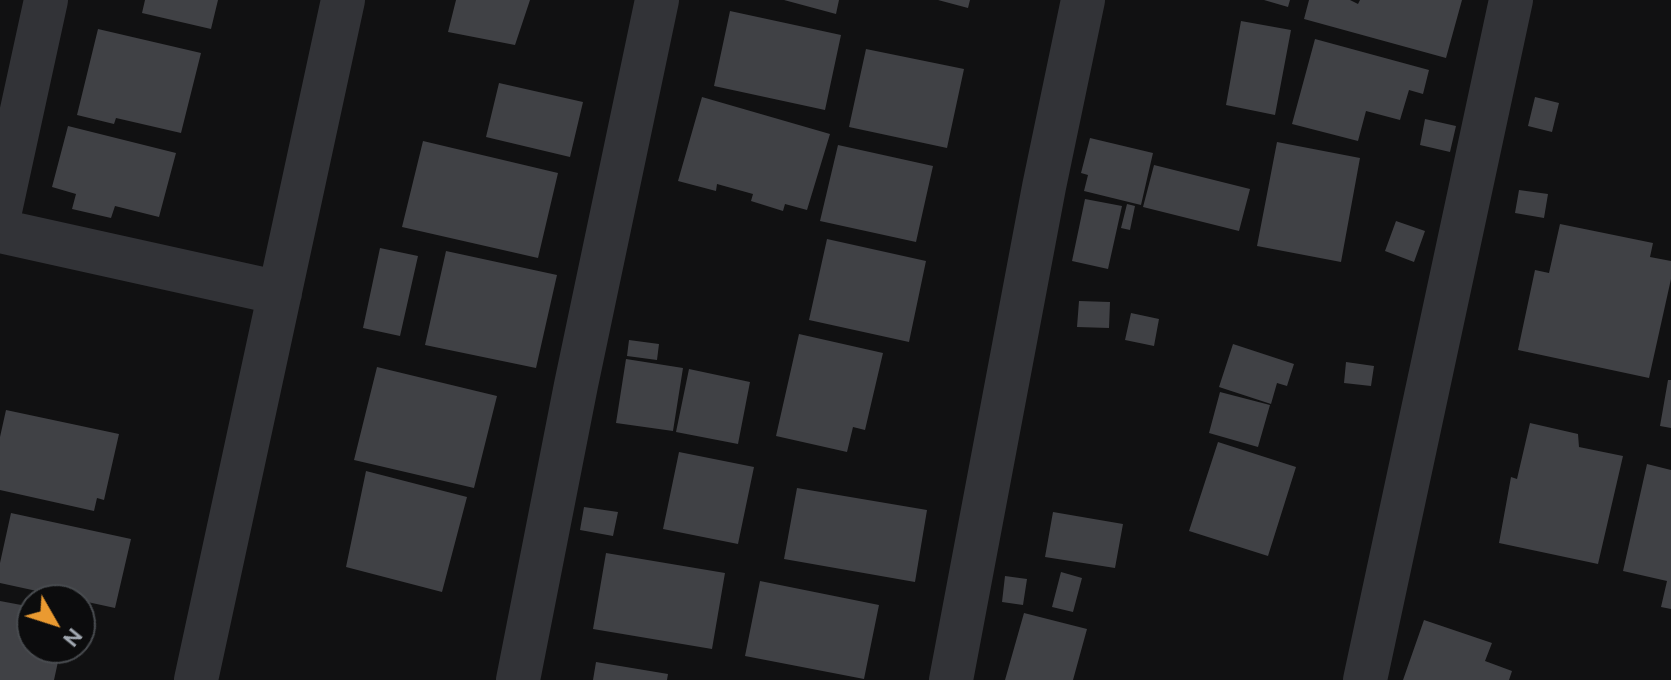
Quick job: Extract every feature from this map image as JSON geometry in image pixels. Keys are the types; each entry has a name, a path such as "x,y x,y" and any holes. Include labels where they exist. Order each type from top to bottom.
{"street":[{"path":"0,211 46,0"},
{"path":"196,680 343,0"},
{"path":"518,680 657,0"},
{"path":"951,680 1041,202 1083,0"},
{"path":"1365,680 1511,0"},
{"path":"0,231 280,293"}],"building":[{"path":"145,0 218,0 211,29 142,13"},
{"path":"456,0 530,0 515,45 448,32"},
{"path":"784,0 839,0 836,14"},
{"path":"938,0 970,0 968,8"},
{"path":"1264,0 1290,0 1288,7"},
{"path":"1309,0 1350,0 1358,4 1360,0 1462,0 1446,58 1304,19"},
{"path":"730,11 841,35 825,110 714,86"},
{"path":"1241,21 1291,30 1275,115 1226,105"},
{"path":"98,29 201,53 181,133 116,118 114,124 77,115"},
{"path":"1315,39 1429,70 1423,94 1409,90 1400,120 1366,111 1358,141 1292,124"},
{"path":"866,49 964,69 947,148 849,127"},
{"path":"499,83 583,102 570,157 486,137"},
{"path":"702,97 830,134 807,210 785,204 783,211 751,201 753,194 717,184 716,191 678,181"},
{"path":"1535,97 1559,103 1552,132 1528,126"},
{"path":"1425,119 1456,126 1450,152 1420,145"},
{"path":"68,126 176,153 159,217 115,206 111,218 72,209 76,194 52,187"},
{"path":"1090,138 1153,153 1141,205 1084,191 1088,175 1081,173"},
{"path":"423,141 558,173 538,258 402,227"},
{"path":"1277,142 1360,158 1341,262 1257,246"},
{"path":"838,145 933,166 916,242 820,221"},
{"path":"1154,165 1250,189 1239,231 1143,207"},
{"path":"1519,190 1548,194 1544,218 1515,213"},
{"path":"1085,199 1122,206 1108,269 1072,261"},
{"path":"1127,204 1135,206 1130,230 1121,228"},
{"path":"1396,221 1425,231 1414,262 1385,251"},
{"path":"1560,224 1653,243 1650,257 1671,261 1671,279 1649,378 1518,350 1535,270 1549,273"},
{"path":"827,239 926,261 909,342 809,320"},
{"path":"380,248 418,256 400,336 363,328"},
{"path":"446,251 557,275 536,368 425,345"},
{"path":"1079,301 1110,302 1109,328 1077,327"},
{"path":"1131,313 1159,319 1154,346 1125,340"},
{"path":"799,334 883,353 865,430 853,427 847,452 776,436"},
{"path":"629,340 659,344 657,360 627,356"},
{"path":"1233,344 1294,364 1287,386 1277,383 1271,404 1219,387"},
{"path":"626,359 683,368 673,431 616,423"},
{"path":"1346,362 1374,366 1371,386 1344,383"},
{"path":"377,367 497,396 474,488 354,460"},
{"path":"689,369 750,382 738,444 676,432"},
{"path":"1668,380 1671,380 1671,428 1660,426"},
{"path":"1220,392 1270,405 1258,447 1209,433"},
{"path":"6,410 119,434 104,500 97,498 94,511 0,490 0,437"},
{"path":"1530,423 1578,434 1579,447 1623,456 1598,564 1499,543 1511,477 1517,479"},
{"path":"1218,442 1296,467 1268,556 1189,531"},
{"path":"679,452 754,467 738,544 663,529"},
{"path":"1647,464 1671,470 1671,609 1661,607 1667,581 1623,571"},
{"path":"366,471 467,497 442,592 346,567"},
{"path":"797,488 927,510 915,582 784,559"},
{"path":"584,507 618,512 613,536 580,530"},
{"path":"1053,512 1123,524 1115,568 1045,557"},
{"path":"11,513 131,539 115,608 96,604 96,584 16,584 16,586 0,583 0,563"},
{"path":"606,553 725,573 712,649 593,629"},
{"path":"1061,572 1082,578 1073,612 1052,607"},
{"path":"1005,576 1027,579 1023,605 1002,602"},
{"path":"760,581 879,605 864,679 745,656"},
{"path":"0,601 16,604 16,664 58,664 54,680 0,680"},
{"path":"1024,613 1087,629 1073,680 1005,680"},
{"path":"1424,620 1492,643 1485,661 1512,671 1509,680 1403,680"},
{"path":"596,662 668,674 667,680 593,680"}]}
